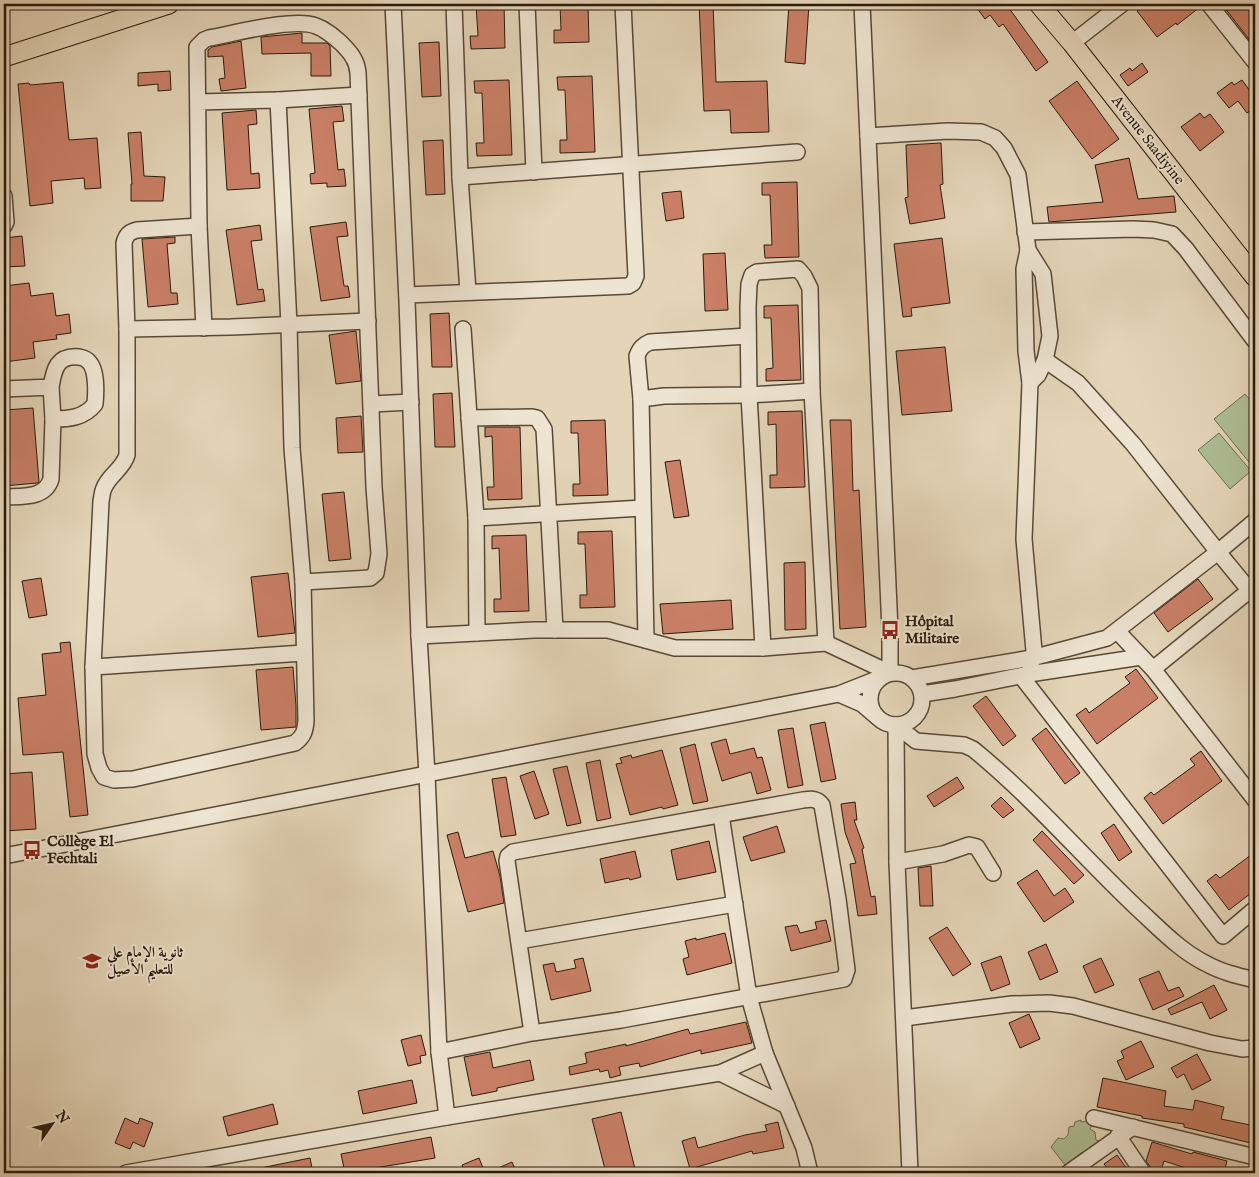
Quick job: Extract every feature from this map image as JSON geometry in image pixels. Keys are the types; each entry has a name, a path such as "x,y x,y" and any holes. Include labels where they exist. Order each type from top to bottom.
{"main road":[{"path":"4,57 169,4"},
{"name":"Avenue Saadiyine","path":"1039,4 1072,43 1255,277"}],"street":[{"path":"454,4 460,177 468,292"},
{"path":"527,4 534,172"},
{"path":"407,294 628,286 633,283 636,276 624,4"},
{"path":"862,4 890,630 897,675"},
{"path":"1072,43 1122,4"},
{"path":"1209,4 1255,62"},
{"path":"394,5 407,294 419,636 439,1052 447,1118"},
{"path":"204,328 199,226 197,47 204,40 295,22 315,25 324,30 350,53 358,66 374,487 379,554 376,573 370,578 303,582"},
{"path":"198,102 359,95"},
{"path":"199,226 137,230 129,232 124,243 127,329 127,455 125,462 109,480 101,501 93,667 95,754 104,777 114,780 134,779 295,743 305,733 303,582 292,448 289,325 278,100"},
{"path":"868,136 948,131 981,132 994,138 1004,148 1018,175 1028,250 1024,269 1026,351 1030,383 1024,539 1034,651 1025,675"},
{"path":"460,177 797,152"},
{"path":"4,196 6,222 4,226"},
{"path":"1026,232 1133,229 1154,230 1172,234 1186,249 1255,341"},
{"path":"1028,250 1043,274 1050,336 1045,360 1038,375 1030,383"},
{"path":"763,648 749,395 748,336 749,284 752,275 758,272 798,269 810,288 812,391 826,643"},
{"path":"127,329 204,328 368,321"},
{"path":"463,329 476,518 477,633"},
{"path":"646,640 641,399 637,356 639,349 650,342 748,336"},
{"path":"4,497 38,494 49,486 51,479 53,419 50,387 54,370 67,358 85,358 93,370 94,406 76,417 53,419"},
{"path":"1045,360 1078,383 1133,444 1253,594 1153,669"},
{"path":"4,389 50,387"},
{"path":"641,399 664,396 749,395 812,391"},
{"path":"372,404 411,402"},
{"path":"469,418 532,417 537,418 542,423 544,429 555,630"},
{"path":"476,518 642,508"},
{"path":"4,856 839,694 897,675 1032,658 1107,638 1255,521"},
{"path":"419,636 555,630 608,630 675,648 763,648 826,643 917,682 922,694 921,708 913,720 908,723 889,724 878,718 862,704 839,694"},
{"path":"1117,631 1153,669 1255,800"},
{"path":"93,667 304,653"},
{"path":"922,694 1025,675 1141,657"},
{"path":"878,718 871,706 873,686 897,675"},
{"path":"1025,675 1223,936 1255,909"},
{"path":"913,720 914,727 929,742"},
{"path":"896,725 916,741 964,745 973,750 1043,812 1099,872 1186,951 1204,963 1227,973 1255,980"},
{"path":"896,725 897,862 910,1173"},
{"path":"439,1052 532,1033 621,1020 844,979 847,970 838,899 822,805 819,801 814,799 803,800 512,852 506,861 532,1033"},
{"path":"721,815 750,997 765,1053 804,1148 810,1173"},
{"path":"897,862 943,854 969,845 977,847 993,872"},
{"path":"519,941 735,904"},
{"path":"904,1018 1012,1004 1049,1003 1073,1006 1210,1043 1242,1049 1255,1048"},
{"path":"126,1173 169,1170 447,1118 720,1073 765,1053"},
{"path":"720,1073 786,1106"},
{"path":"1094,1118 1255,1157"},
{"path":"1068,1173 1088,1167 1118,1136 1133,1127"},
{"path":"1118,1136 1143,1173"}],"green space":[{"path":"1245,394 1255,406 1255,464 1253,467 1214,419"},
{"path":"1219,433 1251,471 1230,489 1198,450"},
{"path":"1081,1120 1081,1122 1090,1121 1092,1125 1090,1129 1095,1132 1096,1140 1099,1141 1092,1151 1081,1153 1065,1165 1051,1147 1058,1138 1064,1139 1068,1135 1069,1127 1074,1126 1075,1122"}],"building":[{"path":"476,4 504,4 505,48 471,49 470,36 478,36"},
{"path":"560,4 588,4 589,42 554,43 554,30 561,30"},
{"path":"699,4 713,4 716,82 767,81 769,132 731,133 730,110 704,111"},
{"path":"789,4 809,4 805,64 785,62"},
{"path":"974,4 1006,4 1048,62 1036,71 1003,24 999,27 990,15 985,19"},
{"path":"1146,4 1200,4 1200,7 1177,25 1176,23 1157,37 1137,11"},
{"path":"1228,4 1255,4 1255,47 1224,7"},
{"path":"302,33 302,43 327,43 330,46 331,76 311,76 311,53 262,54 261,37"},
{"path":"241,41 246,88 221,91 219,79 225,78 223,56 208,57 208,50 212,47"},
{"path":"439,42 441,96 422,97 419,43"},
{"path":"1142,63 1148,72 1128,86 1120,75 1130,68 1132,71"},
{"path":"170,71 171,90 158,91 158,84 138,86 138,73"},
{"path":"592,76 595,152 560,153 560,140 567,140 565,90 558,90 557,77"},
{"path":"509,80 512,155 477,156 476,143 484,143 482,93 475,93 474,81"},
{"path":"1242,80 1255,98 1255,107 1247,113 1238,101 1229,108 1217,93 1232,82 1234,85"},
{"path":"1077,81 1119,139 1092,159 1049,101"},
{"path":"63,82 69,140 97,138 101,188 85,189 84,178 51,181 53,203 30,206 18,84 29,83 30,85"},
{"path":"342,106 344,121 333,122 338,170 344,169 346,186 327,187 327,183 311,184 310,174 315,173 309,109"},
{"path":"256,110 257,124 248,125 251,174 259,173 260,188 227,190 222,113"},
{"path":"1200,113 1204,118 1210,114 1224,132 1200,151 1181,127"},
{"path":"141,132 144,176 165,177 163,201 131,201 132,184 128,133"},
{"path":"443,140 445,194 426,195 423,141"},
{"path":"941,143 943,184 940,185 945,218 910,224 905,198 908,197 906,145"},
{"path":"1129,158 1138,199 1174,196 1176,212 1049,222 1047,207 1103,202 1095,165"},
{"path":"797,182 799,257 765,258 764,245 772,245 770,195 762,195 762,183"},
{"path":"681,191 684,218 666,221 662,193"},
{"path":"346,222 348,236 337,237 344,286 348,286 350,297 321,301 310,227"},
{"path":"260,225 262,240 251,241 258,290 263,289 265,301 237,305 226,230"},
{"path":"22,236 25,266 4,267 4,238"},
{"path":"175,237 175,243 167,244 171,293 177,293 178,304 148,307 142,239"},
{"path":"942,238 950,303 911,308 912,316 903,317 894,244"},
{"path":"725,253 728,310 705,311 703,254"},
{"path":"29,283 31,296 53,293 56,316 69,314 71,333 56,335 57,339 33,342 35,358 4,362 4,286"},
{"path":"798,305 801,380 766,381 766,369 773,368 771,318 764,318 764,306"},
{"path":"449,313 452,367 432,367 430,314"},
{"path":"356,331 361,381 336,384 329,335"},
{"path":"945,347 952,411 902,415 896,351"},
{"path":"452,393 455,447 435,447 433,394"},
{"path":"33,408 39,482 4,486 4,472 9,472 7,424 4,425 4,410"},
{"path":"802,411 805,487 770,488 770,475 777,475 776,424 768,425 768,412"},
{"path":"361,416 363,452 338,453 336,418"},
{"path":"605,420 608,495 573,496 573,484 580,484 578,433 571,433 571,421"},
{"path":"830,420 851,420 853,491 859,490 866,627 840,629"},
{"path":"485,427 520,427 522,499 488,500 487,487 494,487 492,436 485,437"},
{"path":"680,460 689,516 674,518 665,462"},
{"path":"344,492 351,559 329,561 322,494"},
{"path":"612,531 615,607 580,608 580,595 587,595 585,544 578,544 578,532"},
{"path":"526,535 529,611 494,612 494,599 501,599 499,548 492,549 492,536"},
{"path":"805,562 806,629 785,630 784,563"},
{"path":"288,573 295,633 258,637 251,577"},
{"path":"41,578 47,615 29,618 22,581"},
{"path":"1198,579 1213,599 1168,632 1154,613"},
{"path":"731,600 733,629 663,634 660,604"},
{"path":"70,642 88,815 70,817 63,752 23,755 18,698 46,695 42,654 61,652 60,643"},
{"path":"293,667 296,727 261,730 256,670"},
{"path":"1136,669 1158,698 1097,744 1076,715 1086,708 1089,713 1130,683 1125,677"},
{"path":"986,696 1016,736 1003,746 973,706"},
{"path":"825,722 836,779 821,782 810,725"},
{"path":"793,728 803,785 788,788 778,730"},
{"path":"1046,728 1080,773 1065,784 1032,739"},
{"path":"726,739 730,754 754,748 757,758 762,757 771,790 757,794 751,772 722,781 711,743"},
{"path":"695,744 708,801 693,804 680,748"},
{"path":"662,750 678,805 630,815 616,764 622,763 620,758 631,755 632,758"},
{"path":"1201,751 1222,781 1163,824 1144,798 1151,792 1154,795 1195,765 1190,759"},
{"path":"600,760 611,818 597,821 586,763"},
{"path":"567,766 581,823 567,826 553,769"},
{"path":"534,771 549,814 535,819 520,776"},
{"path":"32,772 36,829 4,831 4,774"},
{"path":"506,777 516,835 501,837 492,779"},
{"path":"957,777 964,788 934,807 927,796"},
{"path":"1001,797 1014,810 1003,818 991,806"},
{"path":"855,802 857,820 854,820 864,848 862,849 871,897 875,896 877,914 858,916 850,864 856,863 845,832 841,804"},
{"path":"1114,824 1132,852 1119,861 1101,833"},
{"path":"777,826 785,852 751,861 743,837"},
{"path":"1042,831 1084,875 1074,884 1033,840"},
{"path":"458,832 465,858 493,851 500,876 504,903 468,912 447,835"},
{"path":"709,841 716,872 677,880 671,850"},
{"path":"635,851 641,877 605,883 600,859"},
{"path":"1255,852 1255,890 1229,910 1207,881 1216,874 1220,878"},
{"path":"931,866 933,906 920,906 918,868"},
{"path":"1037,870 1054,896 1065,888 1074,902 1044,922 1017,883"},
{"path":"826,920 831,941 791,951 785,927 797,925 800,933 817,929 815,922"},
{"path":"947,927 971,964 953,976 929,938"},
{"path":"725,933 732,963 687,975 683,959 689,957 685,941"},
{"path":"1046,944 1058,972 1040,980 1028,952"},
{"path":"1001,956 1010,984 991,991 981,963"},
{"path":"583,958 591,991 551,1000 543,965 554,963 556,972 576,968 574,960"},
{"path":"1101,958 1114,985 1095,993 1083,966"},
{"path":"1159,971 1168,991 1179,987 1184,996 1153,1010 1139,979"},
{"path":"1214,985 1227,1010 1210,1019 1202,1002 1171,1015 1168,1009"},
{"path":"1029,1014 1040,1039 1020,1048 1009,1023"},
{"path":"746,1022 752,1043 701,1054 701,1050 640,1067 639,1063 619,1067 621,1075 610,1078 608,1070 600,1072 599,1069 570,1075 569,1067 587,1063 585,1053 626,1044 626,1046 688,1029 690,1034"},
{"path":"421,1035 426,1055 420,1056 421,1063 408,1066 401,1040"},
{"path":"1141,1041 1154,1067 1126,1080 1117,1061 1124,1058 1121,1051"},
{"path":"490,1052 493,1068 530,1060 534,1080 472,1096 464,1057"},
{"path":"1197,1054 1211,1080 1192,1090 1184,1074 1177,1078 1171,1068"},
{"path":"1103,1078 1166,1091 1164,1106 1193,1110 1195,1100 1224,1107 1221,1119 1255,1126 1255,1144 1184,1127 1184,1124 1142,1118 1142,1116 1097,1107"},
{"path":"412,1080 417,1103 363,1114 358,1091"},
{"path":"273,1104 278,1124 228,1136 223,1117"},
{"path":"621,1112 636,1173 606,1173 592,1119"},
{"path":"125,1118 138,1124 140,1118 153,1123 144,1147 133,1142 130,1149 115,1143"},
{"path":"778,1122 784,1148 753,1154 752,1151 690,1169 682,1141 695,1137 698,1148 767,1131 765,1125"},
{"path":"431,1137 435,1158 345,1173 341,1154"},
{"path":"1152,1142 1192,1154 1193,1152 1227,1161 1224,1173 1185,1173 1186,1168 1164,1161 1161,1171 1151,1168 1146,1161"},
{"path":"1117,1155 1130,1173 1111,1173 1104,1164"},
{"path":"310,1158 313,1173 257,1173 256,1169"},
{"path":"479,1158 485,1173 465,1173 462,1165"},
{"path":"512,1162 517,1173 487,1173"}],"place":[{"name":"Hôpital Militaire","path":"890,630"},
{"name":"Collège El Fechtali","path":"32,850"},
{"name":"ثانوية الإمام علي للتعليم الأصيل","path":"92,961"}]}
